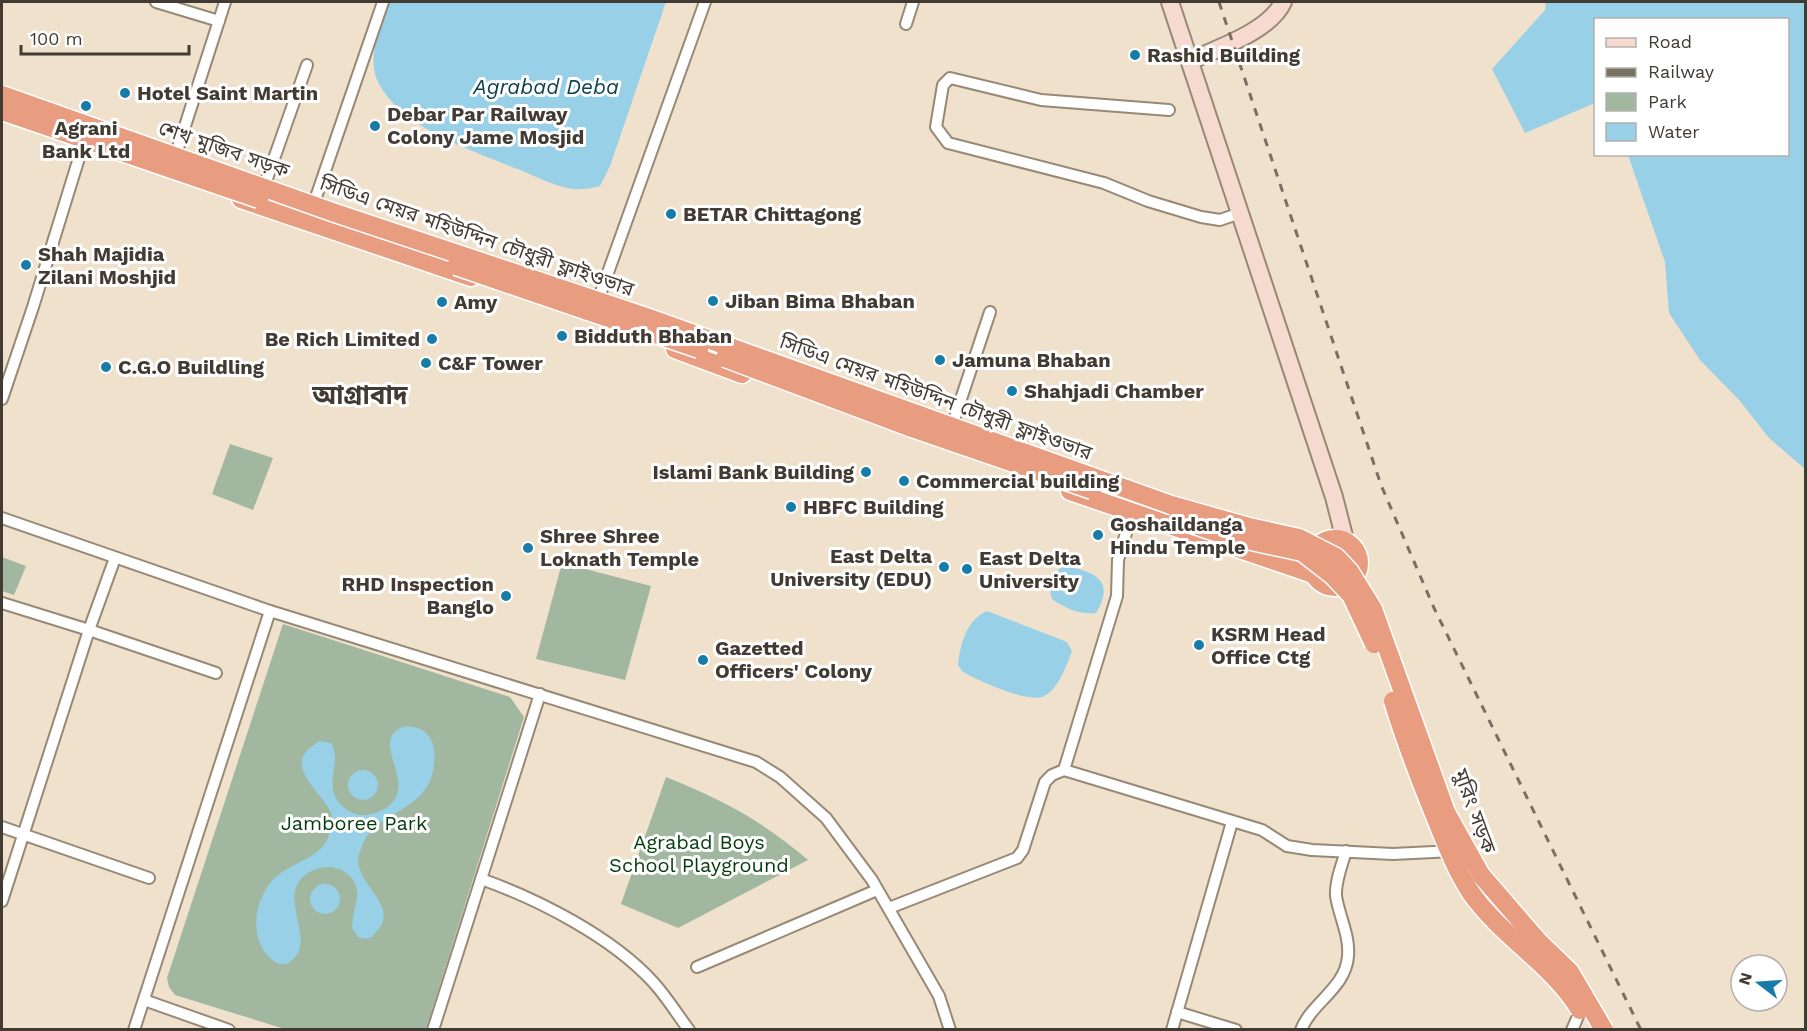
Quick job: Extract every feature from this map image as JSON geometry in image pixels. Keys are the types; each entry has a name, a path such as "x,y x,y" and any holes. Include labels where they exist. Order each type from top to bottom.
{"highway":[{"name":"শেখ মুজিব সড়ক","path":"2,96 314,203 1132,513 1313,574"},
{"name":"সিডিএ মেয়র মহিউদ্দিন চৌধুরী ফ্লাইওভার","path":"2,96 334,213 649,318 1171,505 1249,527 1299,538 1336,557 1350,572 1373,609 1446,812 1481,875 1538,941 1570,972 1605,1029"},
{"path":"2,111 708,352 912,428 1224,535 1302,552 1333,576 1351,595 1374,642 1405,740 1453,862 1472,893 1506,933 1545,966 1572,997 1592,1029"},
{"name":"শেখ মুজিব সড়ক","path":"2,117 951,429 1237,530 1318,546"},
{"path":"1330,539 1345,540 1351,544 1359,556 1357,574 1350,583 1337,588 1323,585 1313,574 1311,559 1318,546 1330,539"},
{"name":"মুরিং সড়ক","path":"1357,574 1378,609 1464,851 1478,879 1511,920 1573,982 1591,1004 1605,1029"}],"main road":[{"path":"1170,2 1334,497 1345,540"},
{"path":"1190,61 1232,42 1264,23 1279,12 1283,2"}],"street":[{"path":"156,2 219,21"},
{"path":"175,157 225,2"},
{"path":"314,203 383,2"},
{"path":"595,311 705,2"},
{"path":"906,24 913,2"},
{"path":"264,187 307,65"},
{"path":"1169,110 1041,100 950,78 942,85 936,127 948,142 1104,183 1148,201 1201,217 1220,220 1240,213"},
{"path":"2,399 83,145"},
{"path":"951,429 990,312"},
{"path":"1064,771 1117,596 1118,560 1132,513"},
{"path":"2,518 270,611 756,762 780,777 826,818 889,908 939,996 950,1029"},
{"path":"2,900 89,630 115,558"},
{"path":"2,603 216,673"},
{"path":"134,1029 270,611"},
{"path":"433,1029 540,694"},
{"path":"889,908 1017,858 1023,850 1045,782 1052,775 1064,771 1262,830 1287,846 1393,854 1464,851"},
{"path":"1172,1029 1232,822"},
{"path":"2,827 149,878"},
{"path":"1301,1029 1305,1020 1321,1004 1346,968 1347,940 1336,897 1346,851"},
{"path":"481,879 532,901 611,945 653,982 689,1029"},
{"path":"697,968 877,890"},
{"path":"144,1000 229,1029"},
{"path":"1572,1029 1579,1014 1591,1004"},
{"path":"1177,1012 1236,1029"}],"green space":[{"path":"230,444 273,458 253,510 212,494"},
{"path":"2,557 26,566 14,595 2,591"},
{"path":"562,563 651,586 625,680 536,659"},
{"name":"Jamboree Park","path":"283,624 510,697 524,717 426,1029 285,1029 175,995 169,987 167,978"},
{"name":"Agrabad Boys School Playground","path":"666,777 741,812 774,833 808,860 678,928 621,904"}],"water":[{"name":"Agrabad Deba","path":"389,2 666,2 610,166 600,186 576,189 550,183 437,135 403,112 389,98 378,82 375,72 376,41"},
{"path":"1546,2 1805,2 1805,469 1769,438 1740,401 1700,360 1669,313 1665,262 1628,156 1789,156 1789,18 1594,18 1594,103 1525,133 1492,69 1545,10"},
{"path":"1063,566 1084,571 1099,579 1104,592 1096,613 1073,610 1052,599 1050,589 1052,580"},
{"path":"987,611 1067,642 1072,651 1059,681 1046,695 1029,697 1005,691 963,672 958,665 963,641 970,626 974,620"},
{"path":"406,726 426,732 434,748 434,764 430,780 423,792 370,832 360,852 358,861 360,870 381,904 383,922 371,937 366,939 358,937 352,928 357,898 356,885 340,869 320,868 304,876 296,888 295,901 300,943 297,955 286,964 276,963 259,942 256,922 260,901 270,883 277,876 315,854 321,848 326,842 332,823 328,807 307,779 303,769 302,760 307,750 320,741 331,743 335,757 333,786 337,800 353,813 370,814 386,808 395,798 398,787 397,775 390,741 395,732"},
{"path":"363,770 373,775 378,785 373,795 363,800 353,795 348,785 353,775"},
{"path":"325,884 335,889 340,899 335,909 325,914 315,909 310,899 315,889"}],"railway":[{"path":"1219,2 1381,485 1434,608 1641,1030"}],"place":[{"name":"Rashid Building","path":"1135,55"},
{"name":"Hotel Saint Martin","path":"125,93"},
{"name":"Agrani Bank Ltd","path":"86,106"},
{"name":"Debar Par Railway Colony Jame Mosjid","path":"375,126"},
{"name":"BETAR Chittagong","path":"671,214"},
{"name":"Shah Majidia Zilani Moshjid","path":"26,265"},
{"name":"Jiban Bima Bhaban","path":"713,301"},
{"name":"Amy","path":"442,302"},
{"name":"Bidduth Bhaban","path":"562,336"},
{"name":"Be Rich Limited","path":"432,339"},
{"name":"Jamuna Bhaban","path":"940,360"},
{"name":"C&F Tower","path":"426,363"},
{"name":"C.G.O Buildling","path":"106,367"},
{"name":"Shahjadi Chamber","path":"1012,391"},
{"name":"Islami Bank Building","path":"866,472"},
{"name":"Commercial building","path":"904,481"},
{"name":"HBFC Building","path":"791,507"},
{"name":"Goshaildanga Hindu Temple","path":"1098,535"},
{"name":"Shree Shree Loknath Temple","path":"528,548"},
{"name":"East Delta University (EDU)","path":"944,567"},
{"name":"East Delta University","path":"967,569"},
{"name":"RHD Inspection Banglo","path":"506,596"},
{"name":"KSRM Head Office Ctg","path":"1199,645"},
{"name":"Gazetted Officers' Colony","path":"703,660"}],"district":[{"name":"আগ্রাবাদ","path":"360,395"}]}
